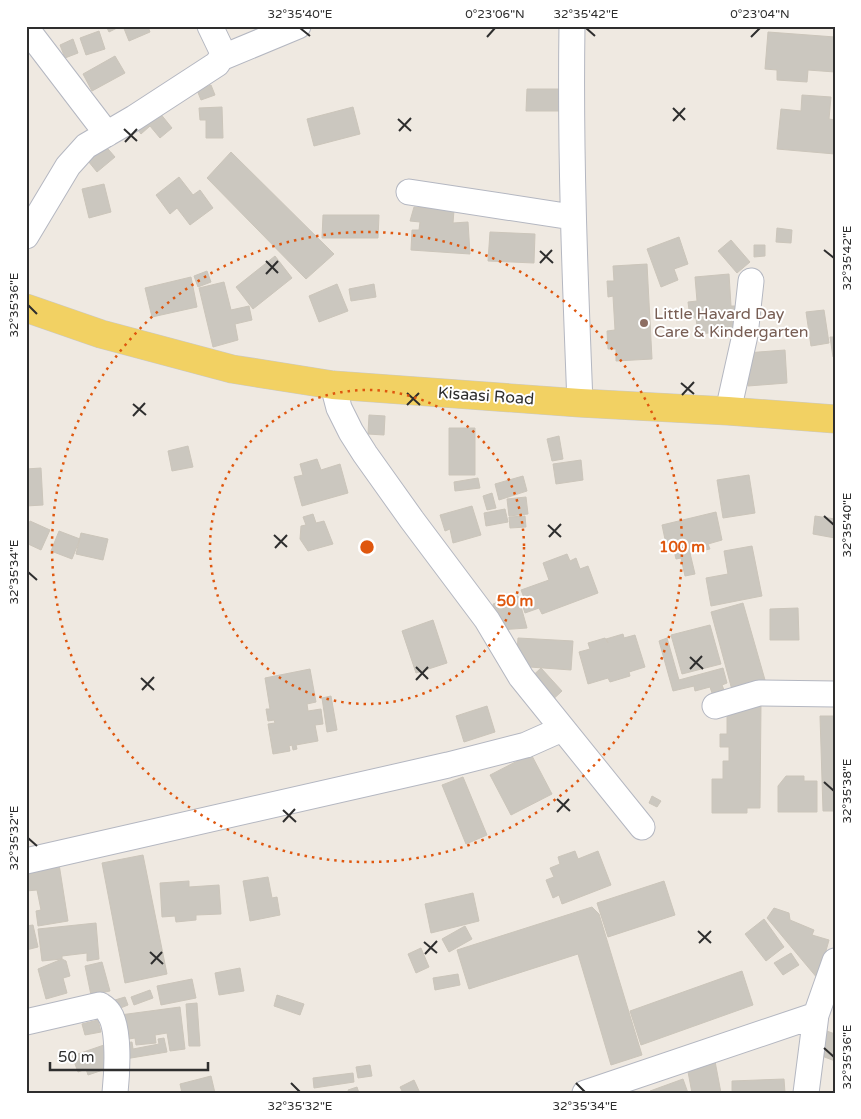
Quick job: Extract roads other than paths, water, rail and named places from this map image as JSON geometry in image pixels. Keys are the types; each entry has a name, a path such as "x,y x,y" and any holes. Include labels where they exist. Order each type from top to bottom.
{"main road":[{"name":"Kisaasi Road","path":"26,308 101,334 232,370 333,385 580,403 728,410 835,419"}],"street":[{"path":"26,236 68,166 86,146 134,118 217,64 221,58 222,51 210,26"},
{"path":"221,58 298,26"},
{"path":"572,26 572,217 580,403"},
{"path":"26,28 107,134"},
{"path":"409,192 572,217"},
{"path":"728,410 745,336 751,281"},
{"path":"333,385 339,408 365,454 487,620 521,677 642,827"},
{"path":"715,706 759,693 835,694"},
{"path":"26,861 448,765 526,745 562,728"},
{"path":"806,1093 816,1015 835,961"},
{"path":"26,1022 100,1005 110,1014 115,1031 117,1056 115,1093"},
{"path":"585,1093 816,1015"}],"place":[{"name":"Little Havard Day Care & Kindergarten","path":"644,323"}]}
